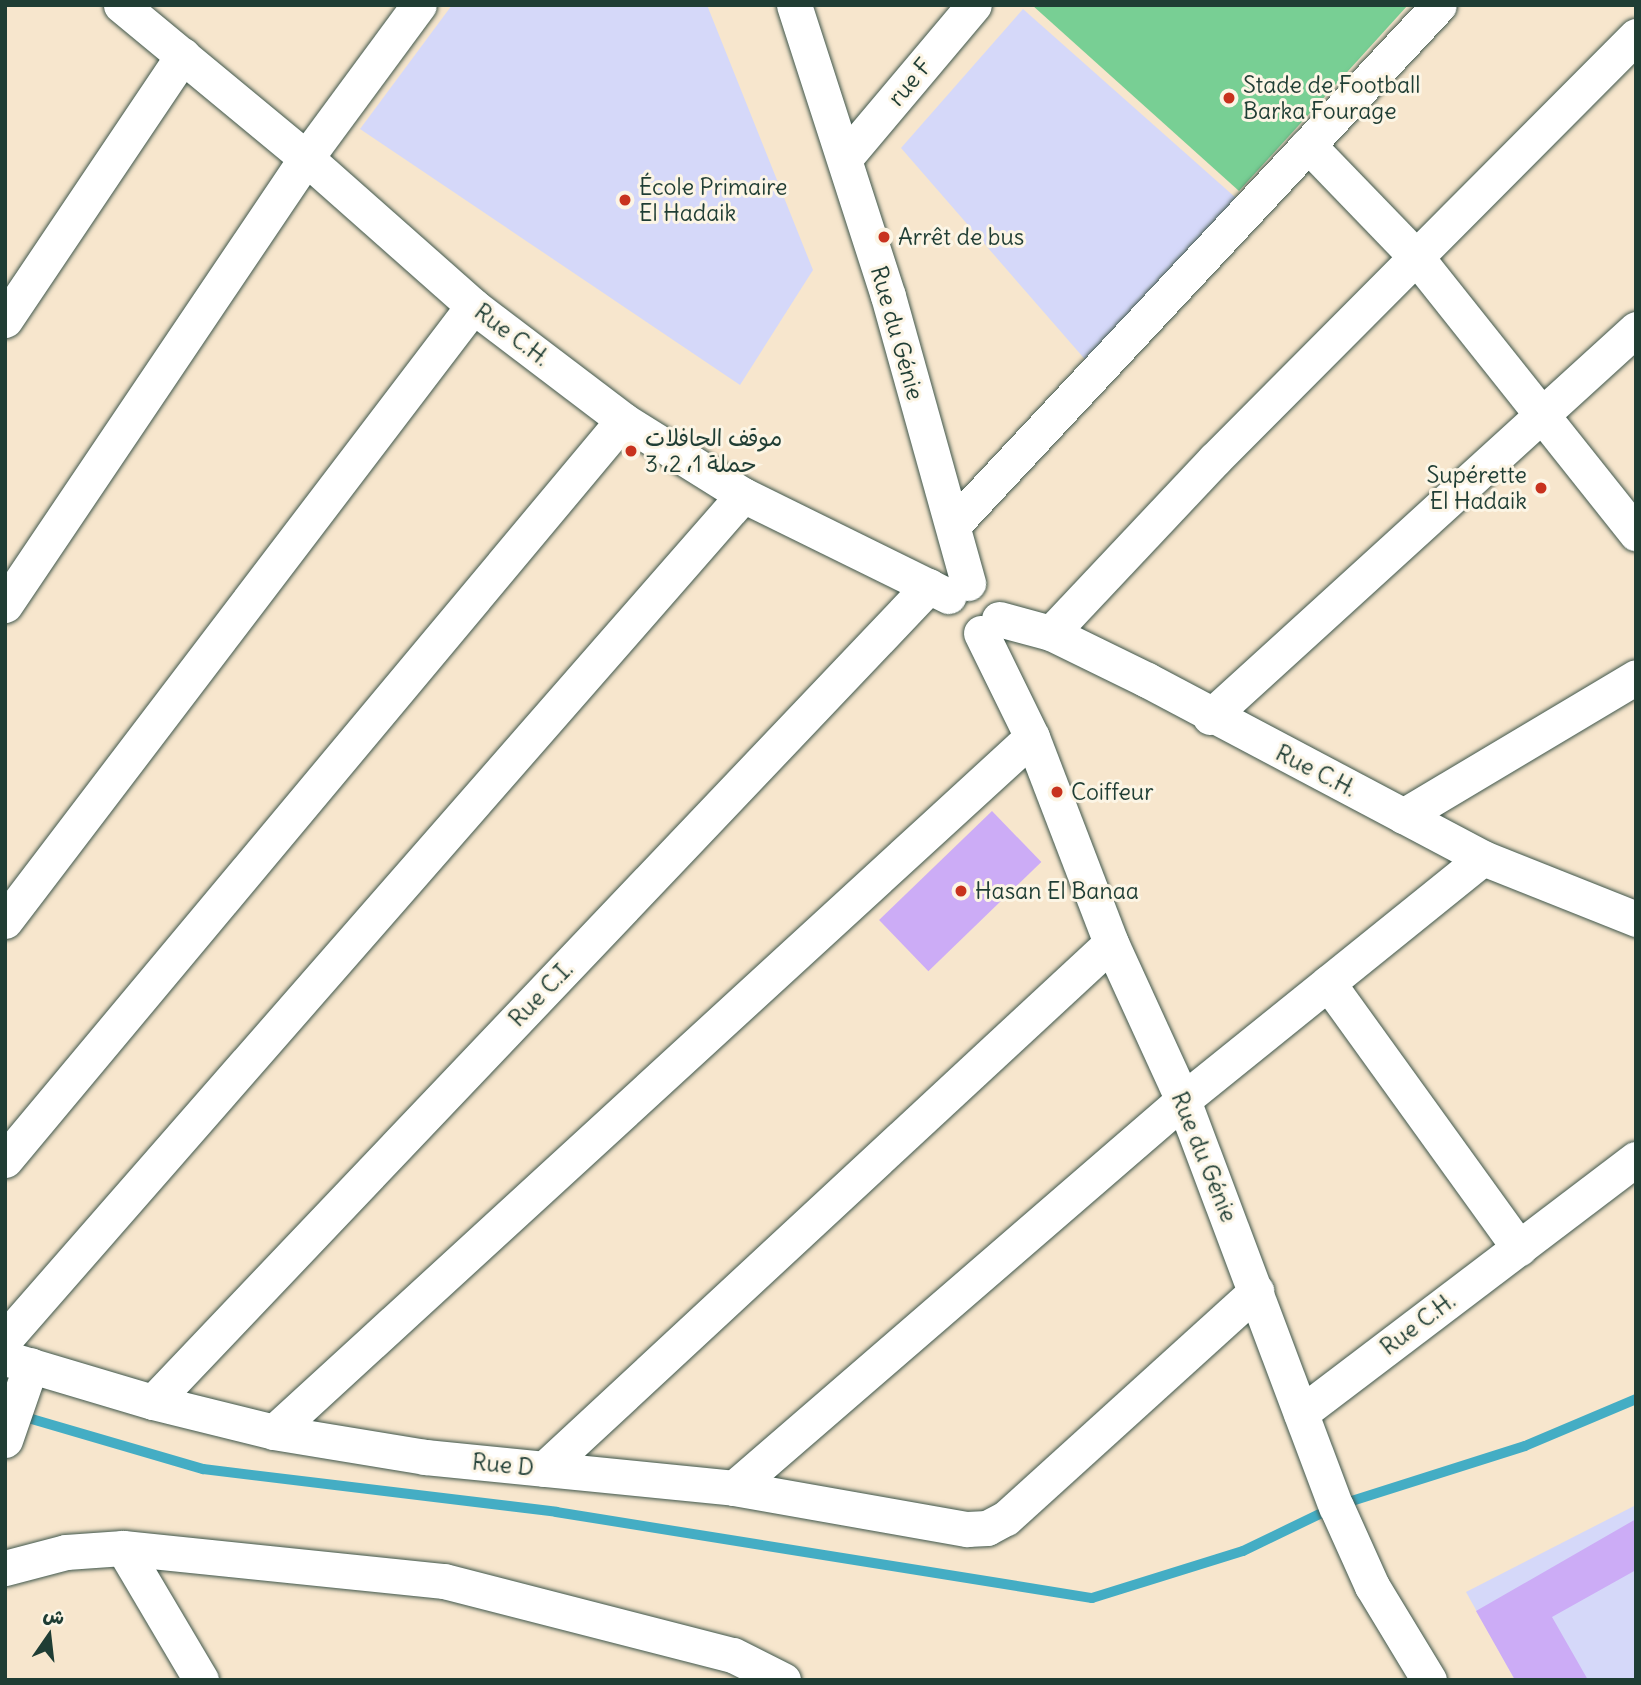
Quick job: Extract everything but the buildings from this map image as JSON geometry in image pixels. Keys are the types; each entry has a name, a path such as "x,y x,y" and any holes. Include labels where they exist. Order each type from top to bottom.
{"street":[{"name":"Rue C.H.","path":"121,5 306,158 473,306 623,420 744,495 949,589 991,587 1001,607 990,626 1051,633 1483,858 1636,919"},
{"path":"5,605 306,158 419,5"},
{"name":"Rue du Génie","path":"794,5 845,158 954,524 949,589"},
{"name":"rue F","path":"845,158 974,5"},
{"path":"954,524 1439,5"},
{"path":"1051,633 1214,460 1636,36"},
{"path":"5,320 183,55"},
{"path":"1308,145 1417,258 1636,533"},
{"path":"5,921 473,306"},
{"path":"1210,717 1540,413 1636,329"},
{"path":"5,1160 623,420"},
{"path":"5,1339 744,495"},
{"name":"Rue C.I.","path":"153,1402 949,589"},
{"name":"Rue du Génie","path":"990,626 1111,943 1183,1100 1301,1413 1372,1586 1429,1680"},
{"path":"1403,816 1636,677"},
{"path":"274,1432 1032,737"},
{"path":"734,1488 1183,1100 1483,858"},
{"path":"544,1469 1111,943"},
{"path":"1328,983 1519,1248"},
{"name":"Rue C.H.","path":"1301,1413 1636,1159"},
{"name":"Rue D","path":"18,1362 153,1402 274,1432 425,1457 734,1488 940,1527 987,1528 1006,1518 1256,1291"},
{"path":"5,1440 18,1362"},
{"path":"5,1568 66,1552 123,1548 444,1581 733,1655 783,1680"},
{"path":"123,1548 201,1680"}],"shaded area":[{"name":"École Primaire El Hadaik","path":"452,5 707,5 813,270 740,385 360,129"},
{"path":"1023,9 1236,198 1089,364 901,148"},
{"path":"1636,1505 1636,1680 1515,1680 1466,1592"}],"green space":[{"name":"Stade de Football Barka Fourage","path":"1032,5 1408,5 1239,191"}],"waterway":[{"path":"18,1415 203,1469 556,1512 1092,1598 1243,1551 1336,1506 1525,1446 1636,1399"}],"place":[{"name":"Stade de Football Barka Fourage","path":"1229,98"},
{"name":"École Primaire El Hadaik","path":"625,200"},
{"name":"Arrêt de bus","path":"884,237"},
{"name":"موقف الحافلات حملة 1، 2، 3","path":"631,451"},
{"name":"Supérette El Hadaik","path":"1541,488"},
{"name":"Coiffeur","path":"1057,792"},
{"name":"Hasan El Banaa","path":"961,891"}]}
